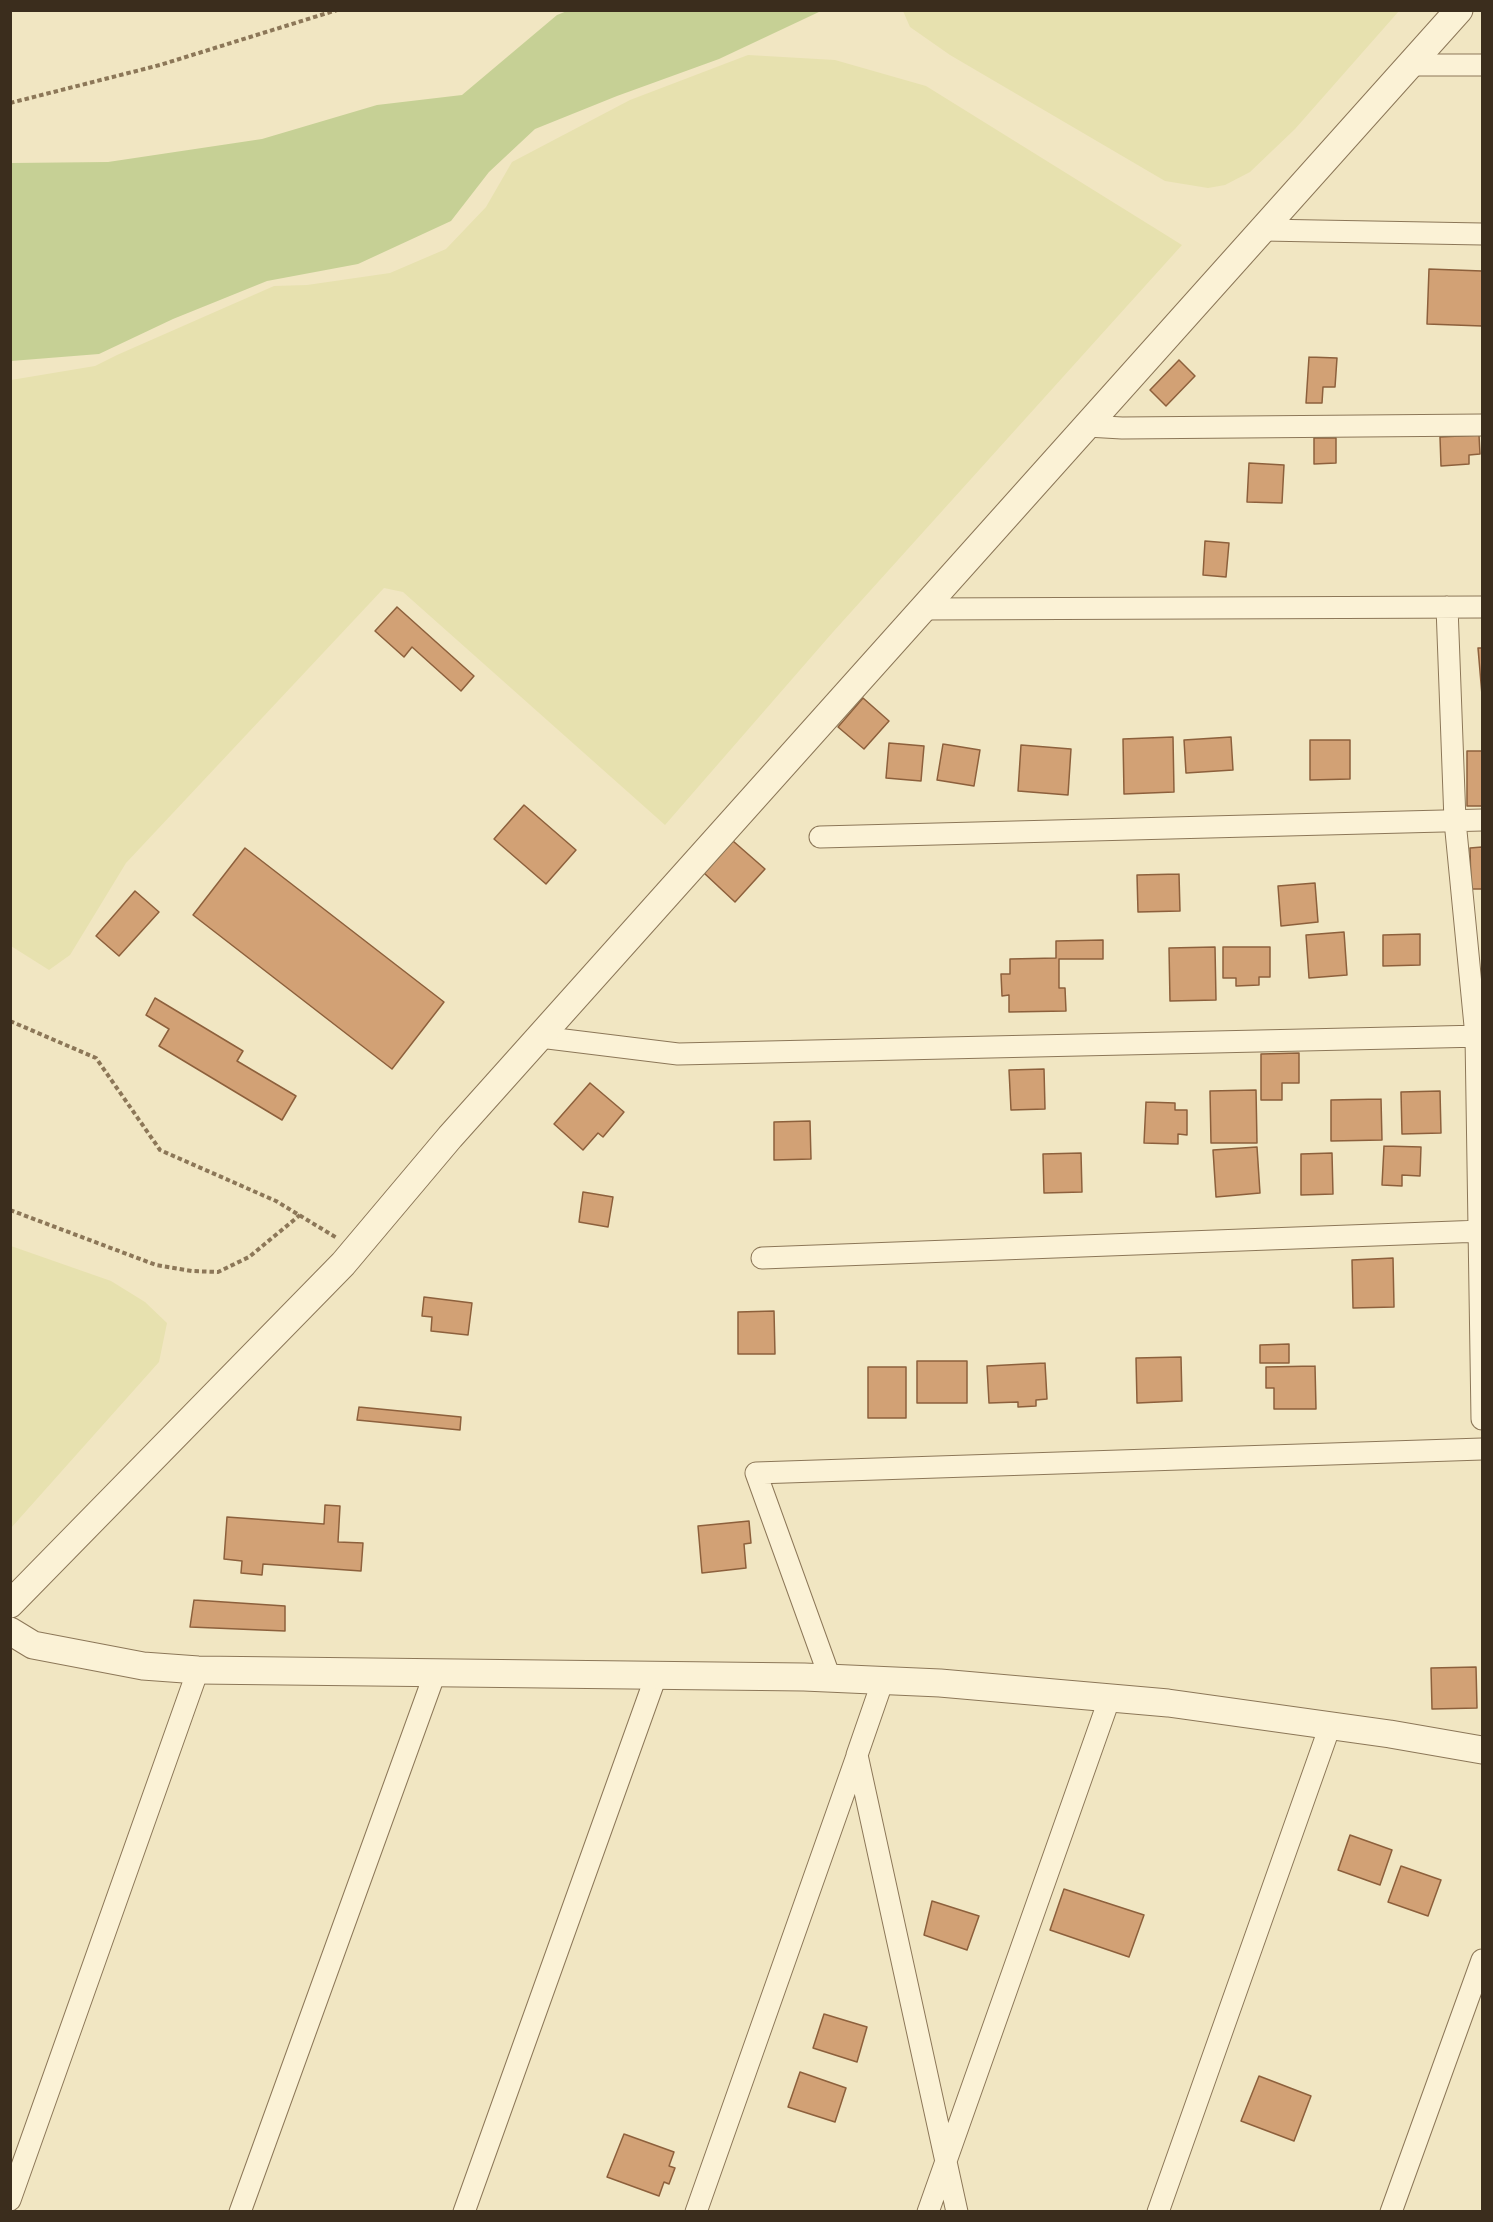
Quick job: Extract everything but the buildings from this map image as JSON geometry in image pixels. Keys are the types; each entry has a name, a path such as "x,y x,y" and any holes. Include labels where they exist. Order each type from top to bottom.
{"street":[{"path":"10,1604 343,1264 450,1137 1459,10"},
{"path":"1410,65 1482,65"},
{"path":"1263,230 1482,234"},
{"path":"1087,426 1134,428 1482,425"},
{"path":"1447,607 1455,821 1479,1036 1482,1419"},
{"path":"922,609 1482,607"},
{"path":"820,837 1482,820"},
{"path":"540,1037 678,1054 1479,1036"},
{"path":"762,1258 1480,1231"},
{"path":"830,1678 756,1473 1482,1449"},
{"path":"10,1631 33,1645 143,1666 198,1670 830,1678 940,1683 1168,1703 1482,1750"},
{"path":"10,2200 198,1670"},
{"path":"240,2211 435,1673"},
{"path":"464,2211 656,1676"},
{"path":"696,2211 883,1680"},
{"path":"928,2211 1110,1697"},
{"path":"1158,2211 1330,1726"},
{"path":"858,1755 957,2211"},
{"path":"1391,2211 1482,1960"}],"path":[{"path":"10,103 160,66 337,10"},
{"path":"10,1020 96,1058 160,1150 276,1201 356,1249"},
{"path":"10,1210 156,1265 192,1271 218,1272 249,1257 300,1215"}],"shaded area":[{"path":"903,11 1399,11 1295,129 1250,172 1225,185 1208,188 1165,181 950,55 910,27"},
{"path":"748,55 835,60 926,86 1182,245 833,632 665,825 403,592 384,588 126,863 70,955 49,970 11,946 11,380 95,366 274,286 307,285 390,273 446,249 486,207 512,162 630,100"},
{"path":"11,1246 111,1281 145,1302 167,1323 159,1362 11,1528"}],"green space":[{"path":"567,11 821,11 719,59 535,129 489,172 451,221 358,264 267,281 173,319 99,354 11,361 11,163 108,162 262,139 377,105 462,95 557,15"}]}
